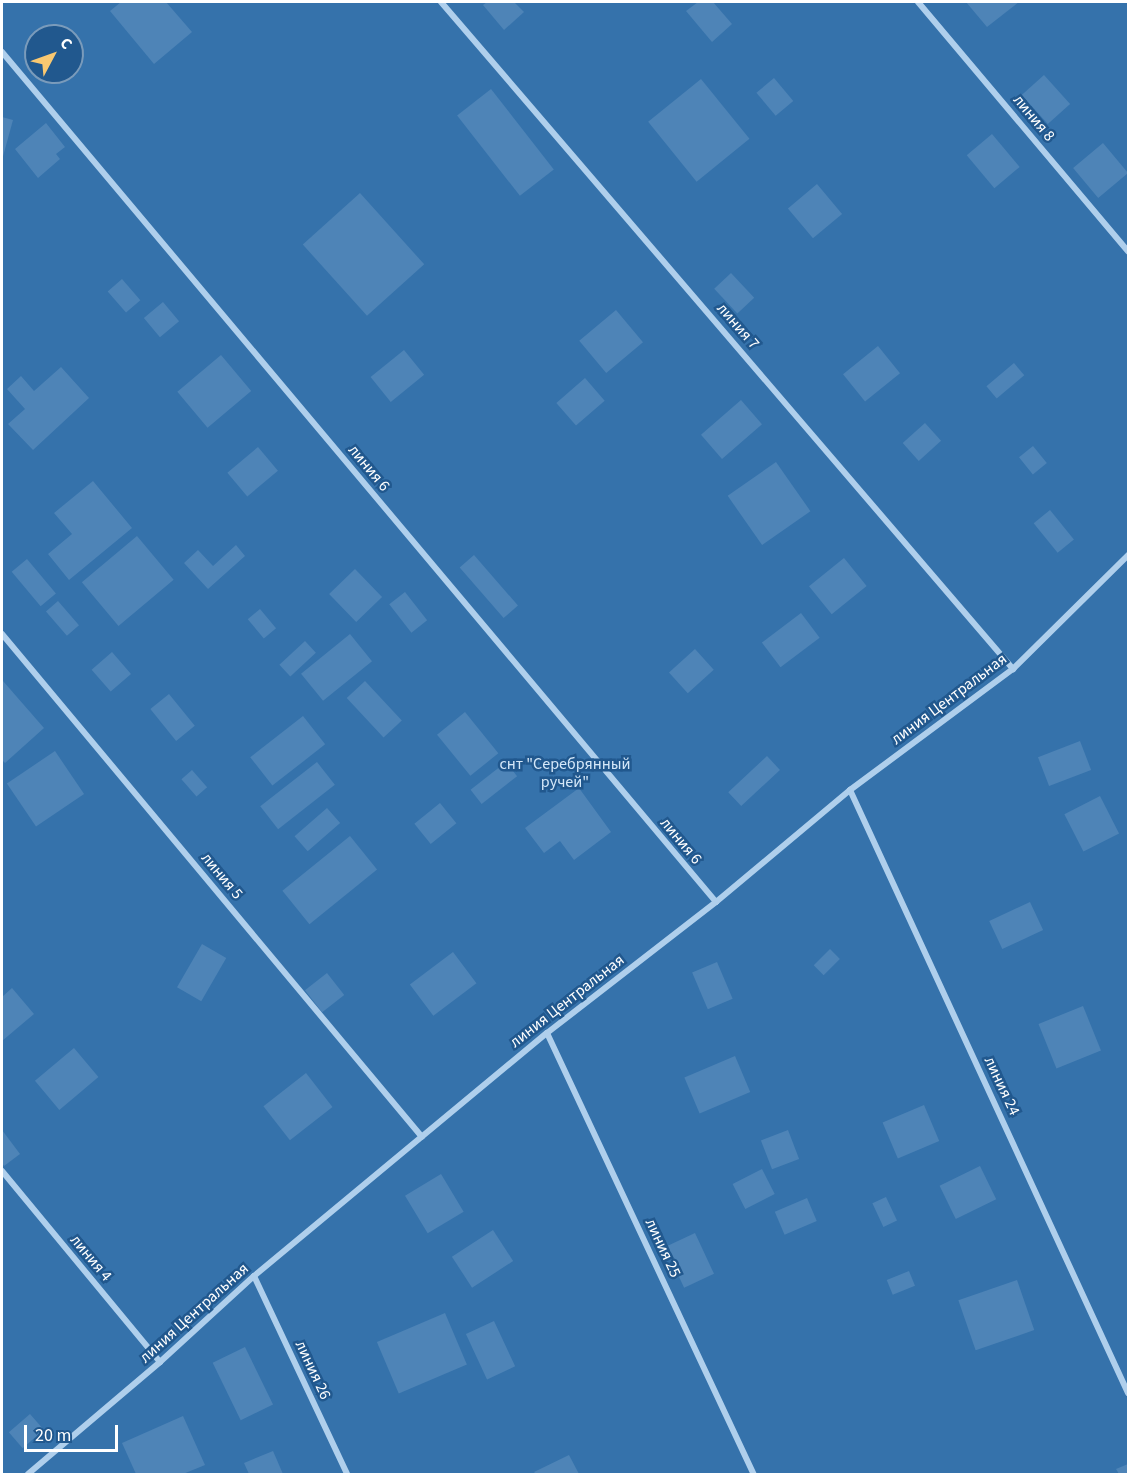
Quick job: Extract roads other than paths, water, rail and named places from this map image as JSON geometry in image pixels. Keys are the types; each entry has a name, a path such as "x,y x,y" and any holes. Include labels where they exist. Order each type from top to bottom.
{"street":[{"name":"линия 7","path":"441,2 1013,669"},
{"name":"линия 8","path":"918,2 1128,251"},
{"name":"линия 6","path":"2,52 716,902"},
{"name":"линия Центральная","path":"28,1474 160,1362 254,1276 547,1033 716,902 850,790 1013,669 1128,555"},
{"name":"линия 5","path":"2,634 422,1137"},
{"name":"линия 24","path":"850,790 1128,1393"},
{"name":"линия 25","path":"547,1033 754,1474"},
{"name":"линия 4","path":"2,1171 160,1362"},
{"name":"линия 26","path":"254,1276 347,1474"}],"park label":[{"name":"снт \"Серебрянный ручей\"","path":"565,773"}]}
